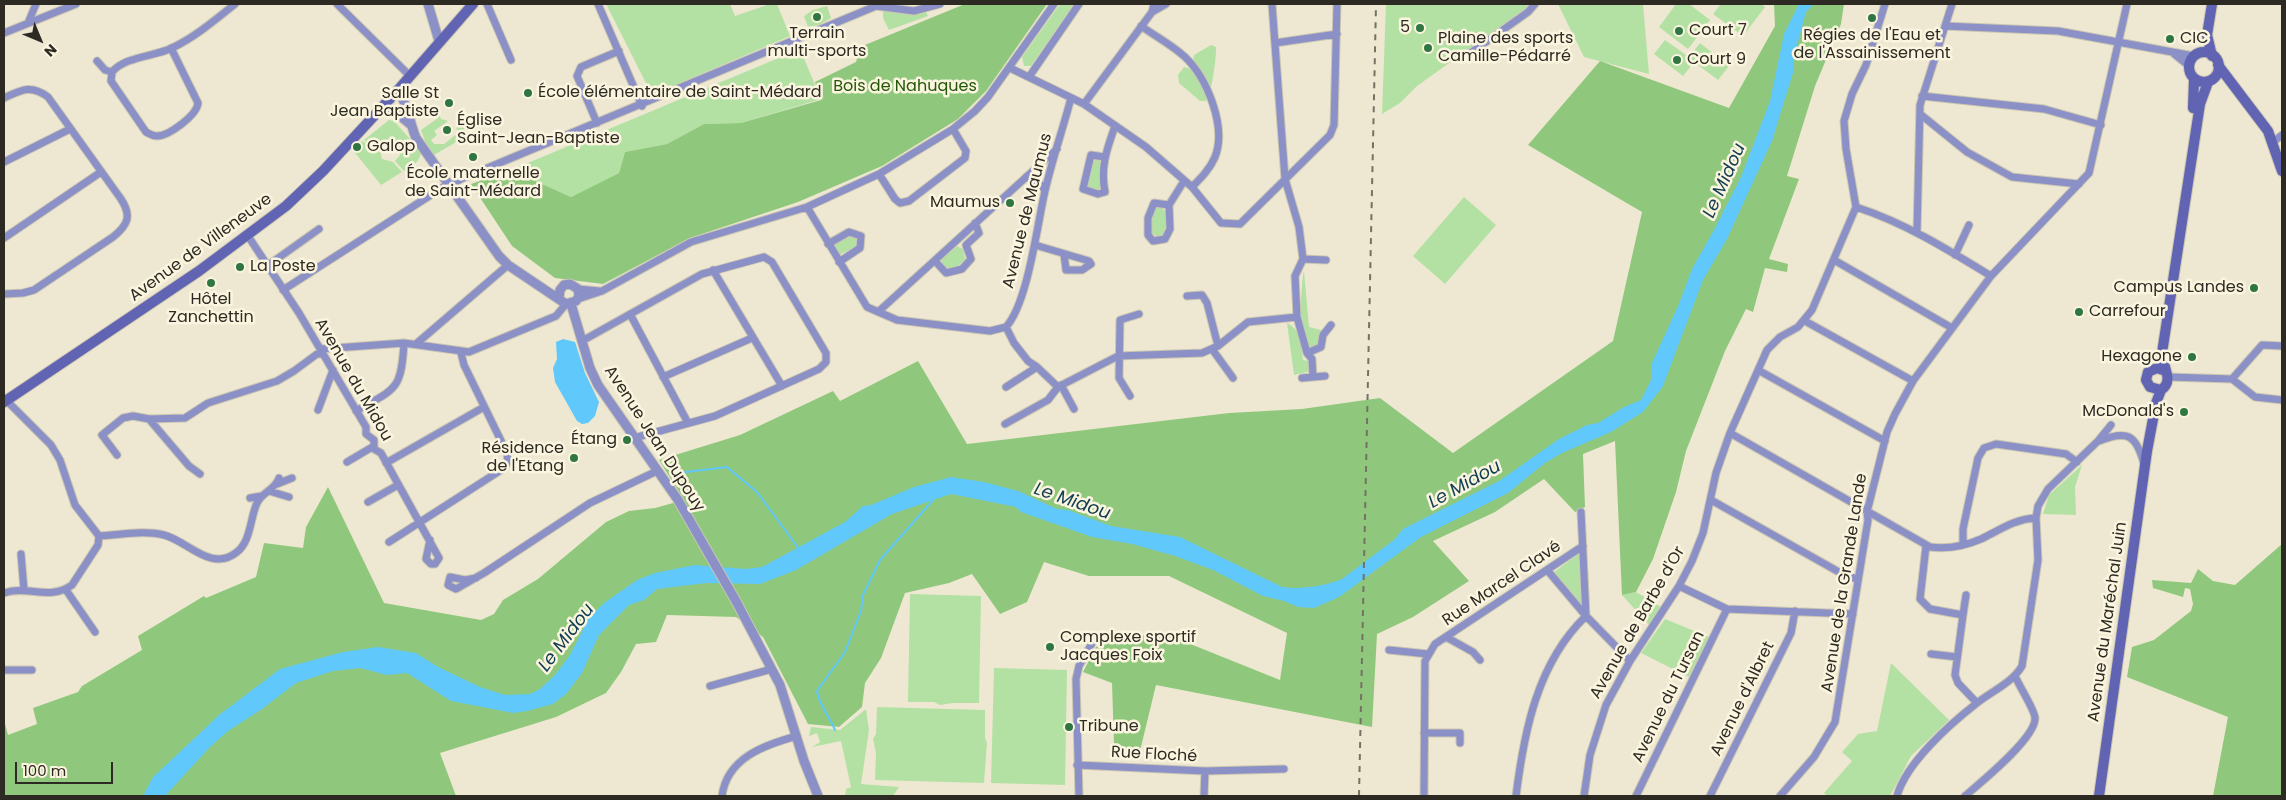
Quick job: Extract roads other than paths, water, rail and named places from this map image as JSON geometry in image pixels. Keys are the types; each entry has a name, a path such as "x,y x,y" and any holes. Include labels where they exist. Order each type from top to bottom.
{"main road":[{"name":"Avenue de Villeneuve","path":"4,400 248,236 314,179 398,90 473,4"},
{"path":"2207,4 2196,55 2189,66 2194,79 2192,118 2153,369 2146,378 2150,387 2161,390 2166,386 2167,374 2162,353 2200,104 2210,81 2216,75 2215,60 2207,36 2212,4"},
{"path":"2196,55 2205,53 2215,60 2233,86 2252,108 2273,142 2282,171"},
{"path":"2194,79 2233,86"},
{"path":"2153,369 2160,368 2167,374"},
{"name":"Avenue du Maréchal Juin","path":"2147,451 2150,387"},
{"name":"Avenue du Maréchal Juin","path":"2099,796 2147,451 2156,403 2161,390"}],"street":[{"path":"28,23 37,4 48,15"},
{"path":"4,33 76,4"},
{"path":"171,48 198,103 197,110 193,116 162,135 152,136 146,132 111,81 112,72 120,65 171,48 201,31 235,4"},
{"path":"337,4 410,76"},
{"path":"428,4 439,41"},
{"path":"486,4 511,60"},
{"path":"598,4 642,106"},
{"path":"284,290 449,185 642,106 878,5 914,11 940,4"},
{"path":"398,90 408,106 410,124 426,154 508,265 568,301 602,291 692,242 807,207 878,174 953,128 975,111 1010,68 1054,4"},
{"path":"1028,77 1079,4"},
{"path":"1152,12 1154,4"},
{"path":"1084,104 1140,26 1152,12 1166,4"},
{"path":"1272,4 1285,179 1299,227 1303,259 1295,276 1296,317 1307,353 1312,359 1313,377"},
{"path":"1010,68 1084,104 1146,147 1192,187 1221,223 1240,224 1330,135 1334,125 1337,4"},
{"path":"1469,54 1528,12 1535,4"},
{"path":"1885,4 1866,65 1852,94 1844,121 1846,149 1856,207 1834,260 1805,321 1913,382"},
{"path":"1917,231 1922,96 1952,4"},
{"name":"Avenue de la Grande Lande","path":"1780,796 1814,757 1835,722 1868,520 1867,512 1885,442 1895,414 1913,382 1991,276 2091,169 2127,4"},
{"path":"1140,26 1184,57 1210,93 1217,120 1216,154 1210,167 1192,187"},
{"path":"1945,26 2058,31 2118,41 2172,53 2196,55"},
{"path":"1275,43 1336,34"},
{"path":"598,123 577,76 581,67 618,51"},
{"path":"2172,53 2189,66"},
{"path":"97,61 105,70 112,72"},
{"path":"4,98 22,89 36,89 48,97 127,208 128,222 124,229 34,290 23,293 4,294"},
{"path":"1922,96 2044,109 2101,125"},
{"name":"Avenue de Maumus","path":"1006,327 1015,318 1035,245 1045,190 1071,98"},
{"path":"383,106 393,110 410,124"},
{"path":"1920,114 1968,152 2012,177 2079,184"},
{"path":"1104,157 1091,155 1083,189 1098,194 1105,192 1102,179 1104,157 1115,126"},
{"path":"878,174 895,199 900,203 909,201 965,158 966,150 953,128"},
{"path":"4,162 70,129"},
{"path":"2273,142 2282,135"},
{"path":"878,312 1057,148"},
{"path":"4,238 101,172"},
{"path":"1026,177 1039,183 1045,190"},
{"path":"1169,205 1154,202 1148,218 1148,235 1153,240 1165,240 1170,229 1169,205 1184,181"},
{"path":"807,207 867,307 897,320 990,331 1006,327 1014,343 1028,362 1037,366 1059,386 1074,409"},
{"path":"1856,207 1882,215 1917,231 1991,276"},
{"path":"935,261 946,273 962,269 971,259 966,245 979,233 975,223"},
{"path":"1955,255 1970,225"},
{"path":"267,266 319,228"},
{"path":"828,244 849,232 862,236 860,248 839,262"},
{"name":"Avenue du Midou","path":"248,236 333,370 366,426 366,434 374,440 374,446 386,463 430,540"},
{"path":"1035,245 1064,254"},
{"path":"582,341 702,274 764,257 772,262 826,353 826,362 819,369 715,416 634,438"},
{"path":"1303,259 1326,260"},
{"path":"1834,260 1952,328"},
{"path":"416,344 508,265"},
{"path":"713,270 782,386"},
{"path":"544,288 561,287 570,284 578,289 602,291"},
{"path":"561,287 568,301"},
{"path":"117,455 102,435 123,418 133,416 149,419 185,418 208,403 277,381 294,371 321,350 404,342 437,346 461,352 477,349 556,316 578,289"},
{"path":"1187,296 1202,295 1207,303 1215,347 1233,378"},
{"name":"Avenue Jean Dupouy","path":"568,301 590,368 598,385 658,471 712,557 772,669 786,700 804,760 818,796"},
{"path":"630,314 688,423"},
{"path":"1130,396 1119,378 1120,320 1139,314"},
{"path":"1006,424 1048,400 1059,386 1118,356 1202,353 1215,347 1248,322 1296,317"},
{"name":"Avenue de Barbe d'Or","path":"1584,796 1590,755 1598,725 1606,705 1630,661 1680,586 1698,547 1711,500 1716,473 1730,432 1758,370 1773,343 1805,321"},
{"path":"1307,353 1321,348 1323,335 1331,325"},
{"path":"663,377 752,338"},
{"path":"356,411 396,386 401,377 404,342"},
{"path":"2232,380 2262,345 2282,346"},
{"path":"388,542 501,470 508,463 507,453 464,365 461,352"},
{"path":"1006,387 1037,366"},
{"path":"318,410 333,370"},
{"path":"1758,370 1885,442"},
{"path":"2167,374 2232,380 2255,397 2282,400"},
{"path":"1302,378 1324,376"},
{"path":"326,385 338,379"},
{"path":"4,400 51,445 63,467 76,505 99,536 98,545 72,585 66,590 46,594 24,590 4,593"},
{"path":"386,463 484,407"},
{"path":"149,419 189,466 200,474"},
{"path":"1897,796 1900,785 1916,760 1977,703 2015,676 2022,666 2025,658 2038,560 2036,518 2043,496 2098,442 2111,425"},
{"path":"1730,432 1926,546 1944,547 1962,544 1979,539 2012,521 2036,518"},
{"path":"2098,442 2119,434 2132,438 2140,450 2145,468"},
{"path":"1962,544 1963,529 1978,458 1984,448 1996,444 2066,454 2077,462"},
{"path":"347,462 374,446"},
{"path":"476,578 590,503 658,471"},
{"path":"99,536 166,535 208,558 224,559 237,553 243,545 252,525 257,503 256,497 269,491 278,481 292,478"},
{"path":"368,502 398,485"},
{"path":"269,491 289,497"},
{"path":"1711,500 1846,576 1858,580"},
{"path":"1516,796 1521,753 1535,700 1559,650 1573,628 1586,616 1581,512"},
{"name":"Rue Marcel Clavé","path":"1428,654 1435,644 1548,572 1583,546"},
{"path":"1926,546 1920,599 1930,609 1963,615"},
{"path":"21,554 24,590"},
{"path":"1548,572 1586,616 1630,661"},
{"path":"1680,586 1727,609 1853,614"},
{"path":"66,590 95,632"},
{"path":"1966,595 1955,675 1958,683 1977,703"},
{"name":"Avenue du Tursan","path":"1636,796 1727,609"},
{"name":"Avenue d'Albret","path":"1710,796 1790,633 1795,612"},
{"path":"1446,637 1473,652 1480,660"},
{"path":"1079,796 1076,679 1079,666 1095,638"},
{"path":"1389,650 1428,654 1425,660 1424,796"},
{"path":"1931,654 1956,657"},
{"path":"710,686 772,669"},
{"path":"4,670 32,670"},
{"path":"1964,796 2000,766 2034,727 2035,714 2015,676"},
{"path":"1424,733 1460,734 1460,742"},
{"path":"722,796 729,772 745,757 768,744 797,736"},
{"name":"Rue Floché","path":"1077,765 1205,771 1204,796"},
{"path":"1205,771 1284,769"}],"water":[{"path":"1799,4 1814,4 1806,12 1794,57 1793,73 1772,141 1727,239 1703,280 1663,386 1643,412 1611,432 1562,453 1545,463 1508,493 1421,537 1339,597 1314,608 1298,607 1284,601 1263,596 1213,570 1175,556 1132,544 1092,537 1021,512 1016,507 951,494 892,514 796,570 760,584 706,583 657,589 644,600 629,605 599,635 582,673 566,694 553,704 513,713 451,701 407,673 387,675 360,668 333,671 296,683 262,709 228,731 210,747 165,796 143,796 153,777 219,715 280,669 343,652 378,647 416,653 438,667 480,687 505,695 530,694 540,689 555,675 570,655 589,618 604,603 637,580 655,573 695,565 746,569 762,567 845,522 863,506 871,505 914,487 951,477 984,482 1018,491 1057,509 1068,510 1111,526 1180,537 1282,587 1312,587 1342,579 1395,539 1403,529 1499,481 1559,439 1587,425 1598,423 1624,407 1641,400 1651,380 1652,363 1679,304 1692,269 1741,177 1770,101 1784,34"},
{"path":"563,339 575,342 585,373 599,402 595,416 588,423 582,424 577,421 555,382 553,368 557,359 556,342"}],"waterway":[{"path":"678,473 727,467 757,492 799,549"},
{"path":"835,730 822,706 817,691 845,652 861,611 863,595 880,560 933,500"}],"railway":[{"path":"1359,796 1376,4"}],"place":[{"name":"Terrain multi-sports","path":"817,17"},
{"name":"Régies de l'Eau et de l'Assainissement","path":"1872,18"},
{"name":"5","path":"1420,28"},
{"name":"Court 7","path":"1679,31"},
{"name":"CIC","path":"2170,39"},
{"name":"Plaine des sports Camille-Pédarré","path":"1428,48"},
{"name":"Court 9","path":"1677,60"},
{"name":"École élémentaire de Saint-Médard","path":"528,93"},
{"name":"Salle St Jean Baptiste","path":"449,103"},
{"name":"Église Saint-Jean-Baptiste","path":"447,130"},
{"name":"Galop","path":"357,147"},
{"name":"École maternelle de Saint-Médard","path":"473,157"},
{"name":"Maumus","path":"1010,203"},
{"name":"La Poste","path":"240,267"},
{"name":"Hôtel Zanchettin","path":"211,283"},
{"name":"Campus Landes","path":"2254,288"},
{"name":"Carrefour","path":"2079,312"},
{"name":"Hexagone","path":"2192,357"},
{"name":"McDonald's","path":"2184,412"},
{"name":"Étang","path":"627,440"},
{"name":"Résidence de l'Etang","path":"574,458"},
{"name":"Complexe sportif Jacques Foix","path":"1050,647"},
{"name":"Tribune","path":"1069,727"}],"park label":[{"name":"Bois de Nahuques","path":"905,87"}],"water label":[{"name":"Le Midou","path":"1725,181"},
{"name":"Le Midou","path":"1465,485"},
{"name":"Le Midou","path":"1072,502"},
{"name":"Le Midou","path":"567,638"}]}
